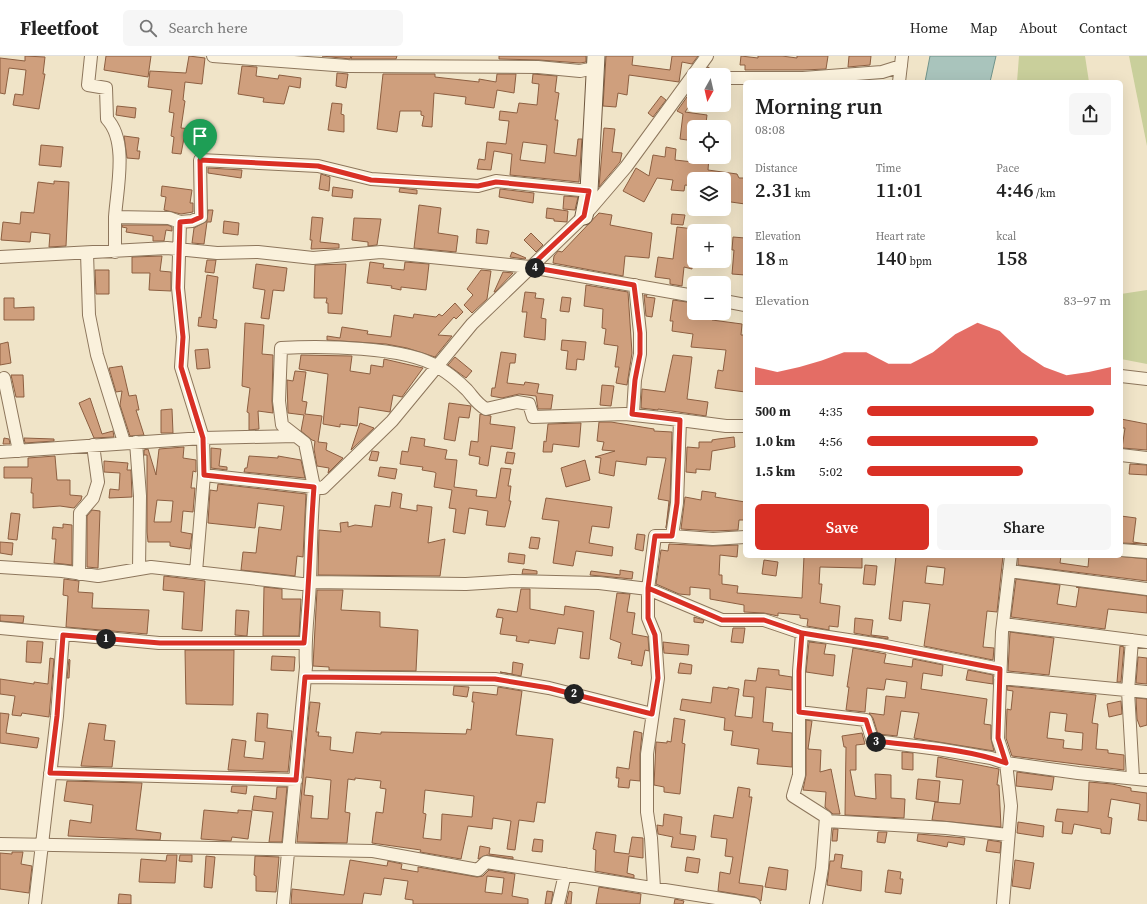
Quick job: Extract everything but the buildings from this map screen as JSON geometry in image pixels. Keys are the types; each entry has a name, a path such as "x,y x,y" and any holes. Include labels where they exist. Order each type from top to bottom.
{"street":[{"path":"91,56 88,85 106,88 106,119 111,124 120,146 115,217 115,252"},
{"path":"213,56 348,66 538,67 580,71 595,62"},
{"path":"698,68 707,56"},
{"path":"731,78 803,78 882,72 902,61"},
{"path":"899,80 902,61"},
{"path":"584,216 589,191 595,62"},
{"path":"204,475 323,488 392,421 472,324 584,216 626,167 687,84"},
{"path":"115,217 170,218 180,222 192,221 201,217 200,160 318,166 371,180 478,186 496,182 589,191"},
{"path":"180,222 178,288 183,337 181,367 203,438 204,475 196,572"},
{"path":"0,257 167,248 217,253 258,252 313,258 381,252 530,267 687,295"},
{"path":"87,253 89,315 97,355 124,442"},
{"path":"632,414 635,380 640,354 640,333 634,285"},
{"path":"731,302 743,305"},
{"path":"284,904 305,677 304,643 310,582 310,536 314,487 305,443 282,425 279,401 281,348 341,348 409,356 437,366 467,390 477,404 486,409 517,402 529,404 533,417 632,414 726,426 743,426"},
{"path":"1123,376 1147,379"},
{"path":"4,378 19,451"},
{"path":"672,536 677,503 680,420"},
{"path":"0,452 124,442 203,438 296,436"},
{"path":"136,442 140,496 139,569"},
{"path":"78,574 80,513 93,498 98,482 93,445"},
{"path":"1123,454 1147,458"},
{"path":"654,888 651,838 647,812 647,754 658,678 655,635 648,618 648,588 655,536 713,539 743,537"},
{"path":"1123,550 1147,552"},
{"path":"1003,904 1011,806 1006,763 998,738 1003,624 1011,558"},
{"path":"0,567 98,576 151,567 302,584 310,582 466,584 512,581 599,583 648,588 722,620 764,620 802,633 888,647 1000,673 1128,691 1147,692"},
{"path":"1009,571 1147,589"},
{"path":"1003,624 1147,642"},
{"path":"0,628 160,643 304,643"},
{"path":"802,633 799,671 799,775 793,796 826,817 818,904 826,904"},
{"path":"34,904 57,716 63,635"},
{"path":"1132,640 1128,691 1133,778"},
{"path":"305,677 495,679 549,688 652,714"},
{"path":"799,712 866,720 873,742 884,742 945,750 991,758 1006,763 1078,773 1147,780"},
{"path":"50,773 296,780"},
{"path":"826,821 946,828 1008,835"},
{"path":"0,844 373,851 478,870 486,862 754,904"},
{"path":"558,904 565,874"}],"green space":[{"path":"1019,56 1085,56 1089,80 1017,80"},
{"path":"1129,56 1147,56 1147,146"},
{"path":"1147,290 1147,364 1123,359 1123,294"}],"water":[{"path":"930,56 996,56 990,80 925,80"}],"route":[{"path":"200,160 201,217 192,221 180,222 178,288 183,337 181,367 203,438 204,475 314,487 310,536 310,582 304,643 160,643 63,635 57,716 50,773 296,780 305,677 495,679 549,688 652,714 658,678 655,635 648,618 648,588 722,620 764,620 802,633 940,656 1000,669 998,738 1006,763 991,758 965,753 919,746 873,742 866,720 799,712 799,671 802,633 764,620 722,620 687,605 648,588 655,536 672,536 677,503 680,420 651,415 632,414 635,380 640,354 640,333 634,285 530,267 584,216 589,191 496,182 478,186 371,180 318,166 200,160"}]}
